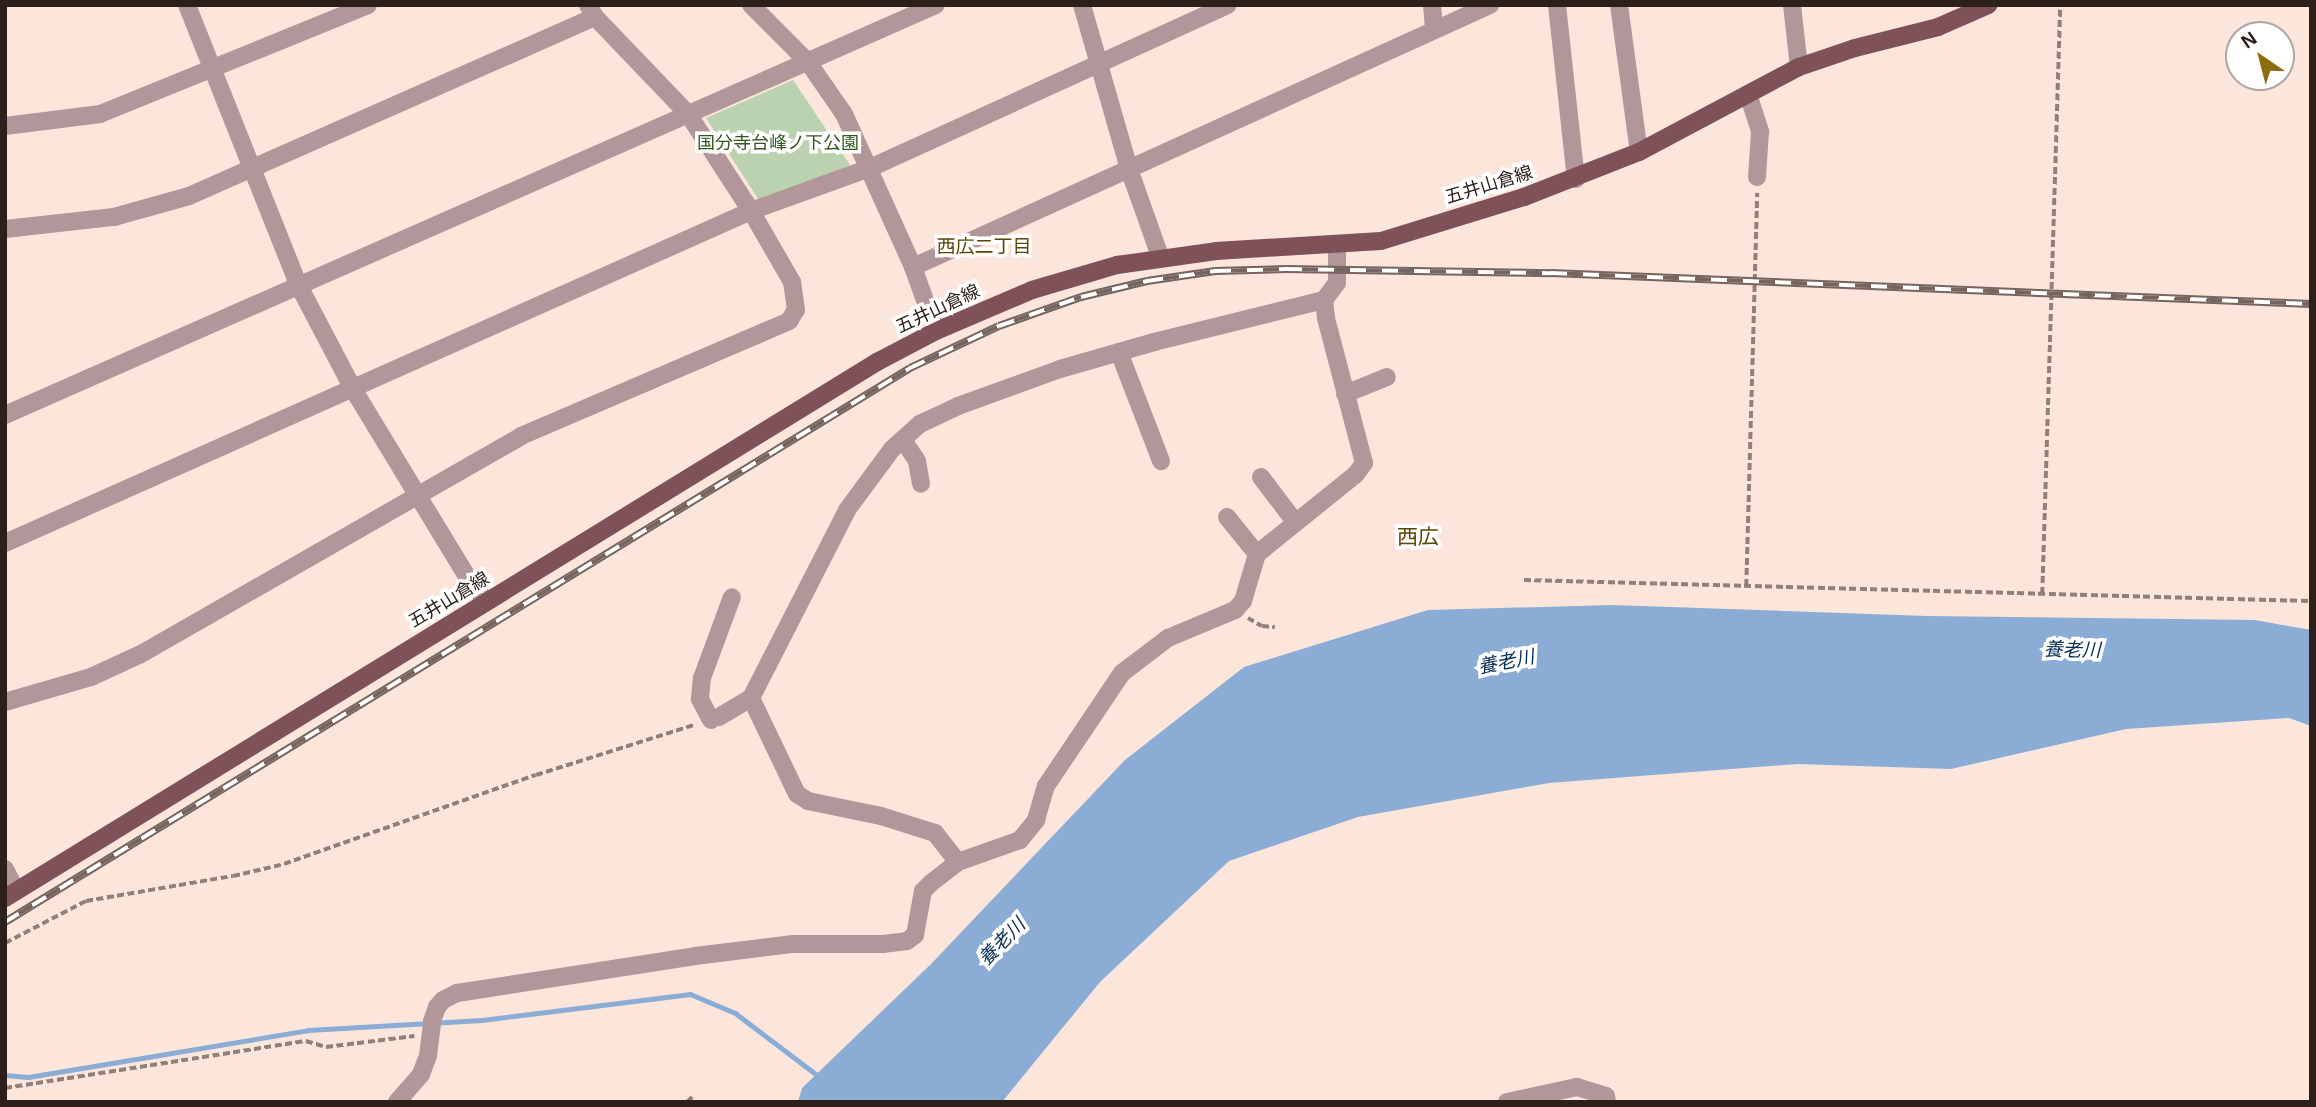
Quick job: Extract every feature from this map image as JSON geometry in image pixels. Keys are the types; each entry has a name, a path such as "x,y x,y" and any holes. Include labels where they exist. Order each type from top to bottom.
{"main road":[{"name":"五井山倉線","path":"11,895 877,362 936,331 1032,290 1117,265 1160,256 1381,241 1576,179 1639,152 1799,67 1855,48 1938,27 1988,5"}],"street":[{"path":"187,5 299,286 353,389 416,495 486,602"},
{"path":"5,126 100,114 368,5"},
{"path":"751,5 808,62 844,114 914,267 936,331"},
{"path":"5,415 936,5"},
{"path":"1082,5 1129,169 1160,256"},
{"path":"5,543 751,211 870,168 1228,5"},
{"path":"1432,5 1434,29"},
{"path":"914,267 1490,5"},
{"path":"1557,5 1576,179"},
{"path":"1619,5 1639,152"},
{"path":"1792,5 1797,29 1799,67"},
{"path":"5,229 114,217 189,196 591,11 689,115 751,211 792,282 796,310 789,321 521,436 141,653 91,677 5,702"},
{"path":"1748,94 1760,132 1757,177"},
{"path":"732,597 702,678 700,699 715,719 751,698 846,510 868,478 920,424 958,406 1119,352 1324,300 1337,283 1336,244"},
{"path":"397,1102 421,1073 428,1056 437,1007 443,1000 457,993 695,956 793,944 883,944 906,941 915,934 920,920 923,891 958,862 1020,840 1036,820 1046,786 1122,673 1168,638 1234,610 1243,601 1257,554 1356,474 1364,463 1324,300"},
{"path":"1119,352 1161,461"},
{"path":"1345,394 1387,377"},
{"path":"903,440 917,461 921,484"},
{"path":"1261,477 1295,522"},
{"path":"1227,517 1257,554"},
{"path":"751,698 797,794 808,802 881,816 935,832 958,862"},
{"path":"5,869 11,895"},
{"path":"1507,1102 1577,1087 1606,1096 1607,1102"}],"path":[{"path":"2042,594 2060,5"},
{"path":"1746,586 1757,177"},
{"path":"1524,580 2311,601"},
{"path":"1234,610 1262,626 1275,627"},
{"path":"5,943 86,901 233,876 284,864 536,775 715,719"},
{"path":"5,1088 306,1041 326,1047 430,1034"},
{"path":"687,1102 692,1097"}],"green space":[{"name":"国分寺台峰ノ下公園","path":"793,80 850,165 762,205 706,118"}],"water":[{"name":"養老川","path":"1612,605 1928,616 2255,620 2311,630 2311,726 2289,718 2126,729 1951,769 1798,764 1549,783 1358,817 1229,861 1100,982 1002,1102 798,1102 802,1088 931,964 1125,760 1244,667 1428,610"}],"waterway":[{"path":"5,1075 28,1077 308,1030 482,1020 690,994 735,1013 821,1078"}],"railway":[{"path":"5,922 910,368 999,326 1081,297 1147,281 1215,271 1286,269 1551,273 2311,304"}],"district":[{"name":"西広二丁目","path":"984,247"},
{"name":"西広","path":"1418,537"}]}
